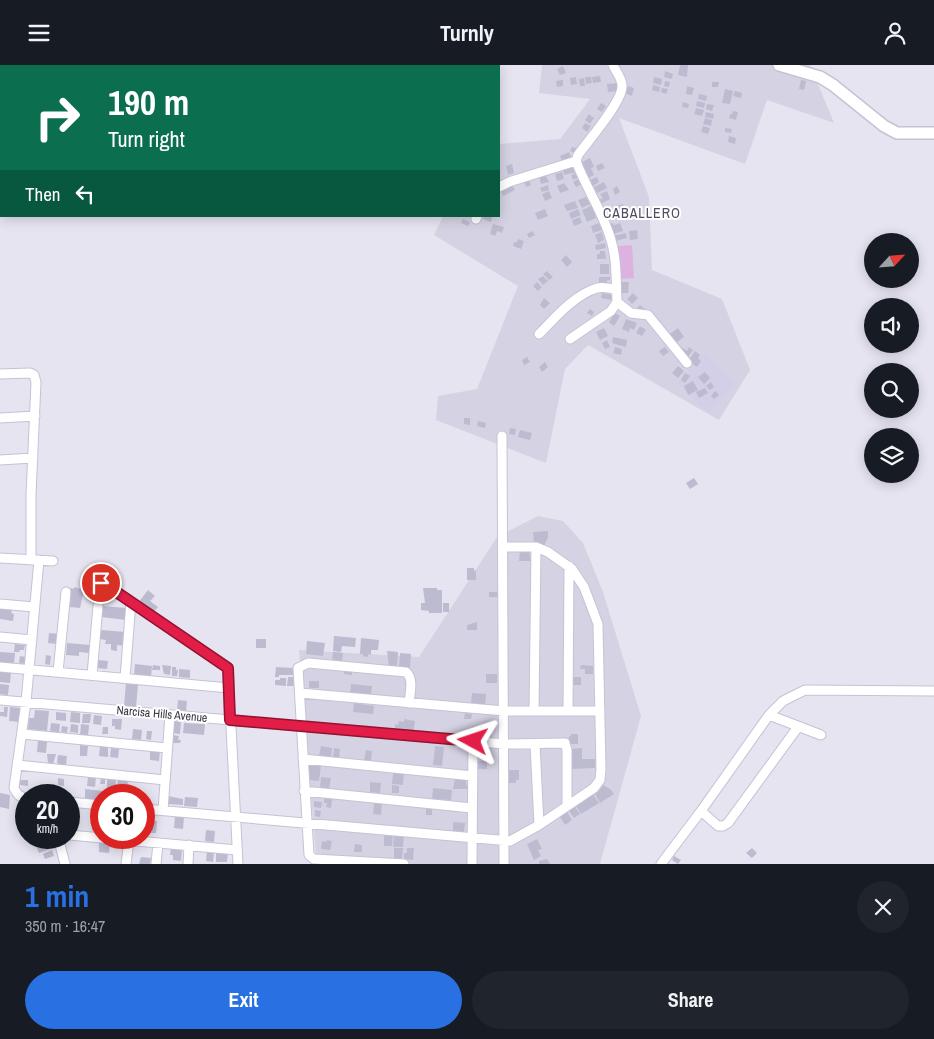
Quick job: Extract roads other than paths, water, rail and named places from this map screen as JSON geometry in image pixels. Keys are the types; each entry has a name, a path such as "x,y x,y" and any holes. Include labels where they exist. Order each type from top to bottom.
{"street":[{"path":"570,339 611,311 617,302 616,263 611,239 576,161 578,155 615,105 622,89 621,80 612,65"},
{"path":"779,65 820,77 833,85 884,126 897,133 934,133"},
{"path":"500,187 517,179 576,161"},
{"path":"539,334 562,311 583,295 598,288 616,290"},
{"path":"617,302 631,313 648,315 687,363"},
{"path":"0,374 30,373 34,375 36,382 31,495 35,560 34,607 26,702 15,789"},
{"path":"0,418 35,416"},
{"path":"502,436 504,864"},
{"path":"0,460 33,458"},
{"path":"155,810 510,841 539,825 594,788 600,780 601,769 598,625 584,587 572,569 548,552 536,547 503,547"},
{"path":"534,711 536,547"},
{"path":"0,558 53,561"},
{"path":"568,711 569,567"},
{"path":"86,581 101,583 228,668 238,864"},
{"path":"58,672 66,592"},
{"path":"126,678 132,602"},
{"path":"0,604 34,607"},
{"path":"92,675 98,606"},
{"path":"0,637 32,640"},
{"path":"404,864 314,859 309,855 298,667 308,663 406,671 410,674 411,678 409,703"},
{"path":"0,667 229,687"},
{"path":"661,864 701,811 768,715 783,701 805,689 934,691"},
{"path":"300,693 504,711 600,711"},
{"name":"Narcisa Hills Avenue","path":"0,699 504,744 536,745 565,743 567,750 567,806"},
{"path":"163,810 170,715"},
{"path":"768,715 821,735"},
{"path":"701,811 718,826 728,823 798,727"},
{"path":"22,734 167,748"},
{"path":"472,864 473,741"},
{"path":"536,745 539,825"},
{"path":"303,759 473,776"},
{"path":"17,765 165,780"},
{"path":"304,791 472,808"},
{"path":"155,843 237,849"},
{"path":"156,864 158,843"},
{"path":"188,864 189,845"},
{"path":"61,849 65,864"},
{"path":"126,864 128,849"}],"district":[{"name":"CABALLERO","path":"642,213"}]}
